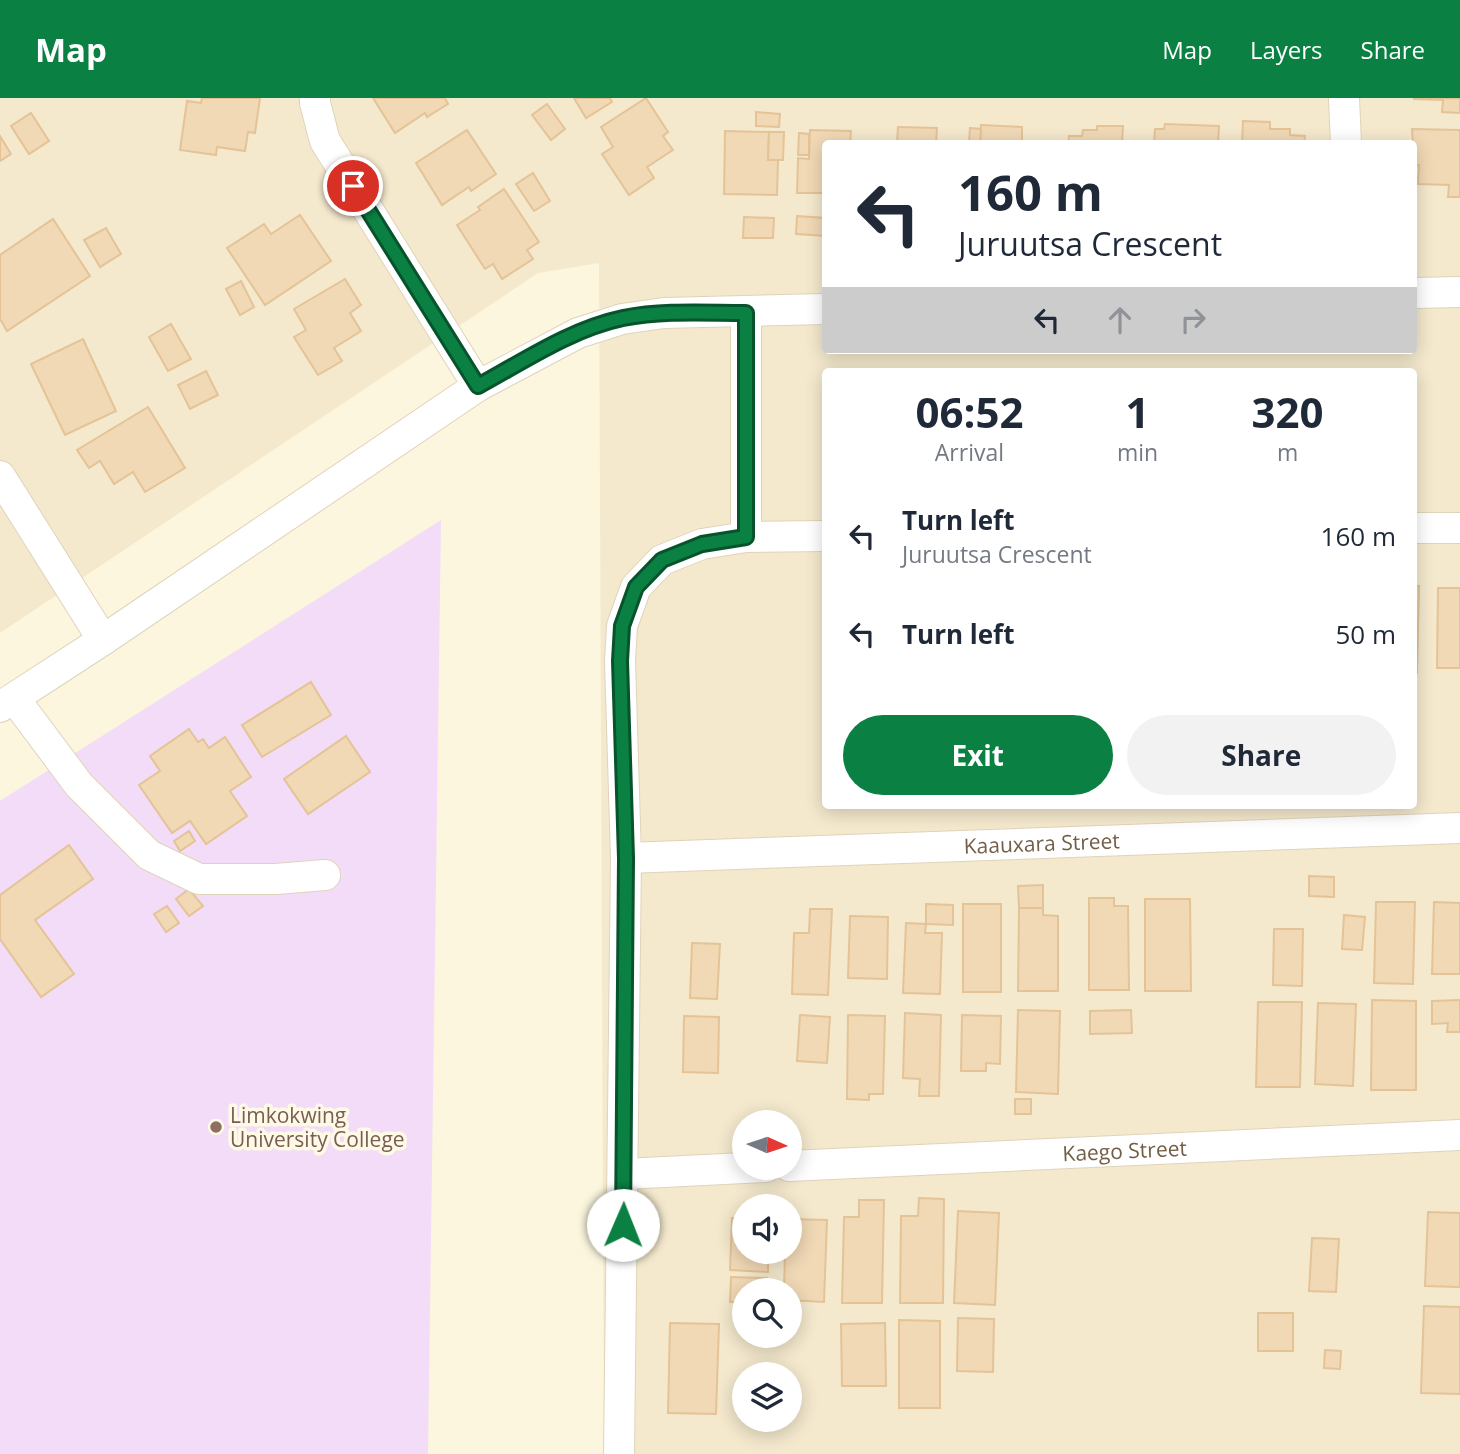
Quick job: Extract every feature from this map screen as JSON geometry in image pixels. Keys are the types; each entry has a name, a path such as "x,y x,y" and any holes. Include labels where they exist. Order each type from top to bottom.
{"street":[{"path":"315,98 325,141 478,386"},
{"path":"1344,98 1346,140"},
{"path":"1417,293 1460,292"},
{"path":"325,875 276,879 199,879 149,855 79,785 7,702 478,386 578,333 622,319 664,313 822,309"},
{"path":"746,313 746,537"},
{"path":"0,476 103,640"},
{"path":"1417,528 1460,528"},
{"path":"619,1454 626,858 620,661 622,626 636,587 662,560 702,544 746,537 822,536"},
{"name":"Kaauxara Street","path":"626,858 1460,828"},
{"name":"Kaego Street","path":"802,1165 1460,1135"},
{"path":"624,1174 732,1169"}],"shaded area":[{"path":"0,98 1460,98 1460,1454 604,1454 599,263 538,273 0,633"},
{"name":"Limkokwing University College","path":"441,520 428,1454 0,1454 0,801"}],"building":[{"path":"202,98 260,98 255,133 248,132 245,151 217,147 216,155 180,150 187,101 201,103"},
{"path":"373,98 445,98 448,104 427,117 425,113 395,133"},
{"path":"574,98 610,98 612,102 586,118"},
{"path":"646,98 668,132 663,136 673,150 647,167 654,178 629,195 602,154 613,147 601,127"},
{"path":"1460,98 1460,113 1442,112 1443,100 1413,99"},
{"path":"547,104 565,129 551,140 532,115"},
{"path":"756,112 780,114 779,127 756,126"},
{"path":"31,113 49,141 29,154 11,126"},
{"path":"1243,121 1270,122 1270,129 1290,129 1290,135 1305,136 1304,140 1242,140"},
{"path":"1165,124 1219,126 1218,140 1154,140 1155,129 1164,129"},
{"path":"981,125 1022,127 1022,140 980,140"},
{"path":"1097,126 1123,126 1122,140 1068,140 1069,136 1082,136 1083,130 1097,130"},
{"path":"898,127 937,128 936,140 897,140"},
{"path":"970,128 981,129 980,140 969,140"},
{"path":"1412,129 1460,130 1460,197 1448,197 1449,185 1418,184 1417,140 1413,140"},
{"path":"467,130 496,174 471,191 469,187 442,205 416,163"},
{"path":"810,130 851,131 850,140 822,140 822,193 797,193 798,158 809,159"},
{"path":"725,131 769,132 768,160 778,160 777,195 724,194"},
{"path":"769,132 784,132 783,160 768,160"},
{"path":"799,133 809,134 809,155 798,155"},
{"path":"0,136 11,154 0,161"},
{"path":"533,173 550,201 534,211 516,184"},
{"path":"504,189 539,242 527,250 533,259 502,279 493,264 485,269 457,225"},
{"path":"300,215 331,261 265,305 227,248 264,224 271,234"},
{"path":"797,216 822,218 822,236 796,234"},
{"path":"744,217 774,218 773,238 743,238"},
{"path":"53,219 90,276 7,331 0,319 0,255"},
{"path":"106,228 121,254 100,267 84,240"},
{"path":"345,279 361,305 350,313 361,331 334,348 342,361 318,375 294,337 306,330 294,309"},
{"path":"241,281 254,307 240,315 226,289"},
{"path":"171,324 191,359 168,371 149,337"},
{"path":"83,339 116,411 65,435 31,364"},
{"path":"206,371 218,395 190,409 178,385"},
{"path":"148,407 185,468 145,492 133,472 114,484 100,461 89,468 77,450"},
{"path":"1417,586 1419,586 1417,673"},
{"path":"1438,588 1460,588 1460,668 1437,668"},
{"path":"311,682 331,715 262,757 242,725"},
{"path":"189,729 198,742 203,739 209,748 225,737 251,777 230,791 247,816 206,844 190,821 172,833 139,785 160,771 150,756"},
{"path":"346,736 370,772 308,814 284,779"},
{"path":"189,831 195,841 180,851 174,841"},
{"path":"69,845 93,879 35,920 74,974 41,997 0,939 0,895"},
{"path":"1309,876 1334,877 1334,897 1309,896"},
{"path":"1043,885 1043,908 1019,908 1018,886"},
{"path":"189,889 203,906 189,916 176,899"},
{"path":"1089,898 1114,898 1114,906 1128,906 1129,990 1089,990"},
{"path":"1145,899 1190,899 1191,991 1145,991"},
{"path":"1376,902 1415,902 1413,984 1374,983"},
{"path":"1434,902 1460,903 1460,974 1432,974"},
{"path":"926,904 953,905 953,925 926,924"},
{"path":"963,904 1001,904 1001,992 963,992"},
{"path":"167,906 179,923 166,932 154,914"},
{"path":"1019,908 1043,908 1043,915 1058,916 1058,991 1018,991"},
{"path":"810,909 832,909 828,995 792,994 794,933 809,933"},
{"path":"1344,915 1365,917 1362,950 1342,949"},
{"path":"850,916 888,917 887,979 848,978"},
{"path":"906,923 926,924 925,933 942,933 940,994 903,993"},
{"path":"1274,929 1303,929 1302,986 1273,985"},
{"path":"692,943 720,944 717,999 690,998"},
{"path":"1372,1000 1416,1001 1416,1090 1371,1090"},
{"path":"1460,1000 1460,1032 1447,1032 1448,1023 1432,1024 1432,1001"},
{"path":"1258,1002 1302,1002 1300,1087 1256,1087"},
{"path":"1318,1003 1356,1004 1353,1086 1315,1084"},
{"path":"1018,1010 1060,1011 1058,1094 1016,1092"},
{"path":"1131,1010 1132,1033 1090,1034 1090,1011"},
{"path":"905,1013 941,1015 939,1096 919,1096 920,1079 903,1078"},
{"path":"800,1015 830,1017 827,1063 797,1061"},
{"path":"848,1015 885,1016 883,1094 869,1094 869,1100 847,1099"},
{"path":"962,1015 1001,1016 1000,1064 986,1063 986,1071 961,1071"},
{"path":"684,1016 719,1017 718,1073 683,1072"},
{"path":"1015,1099 1031,1099 1031,1114 1015,1114"},
{"path":"919,1198 944,1199 943,1303 900,1303 901,1216 918,1216"},
{"path":"859,1200 884,1200 882,1303 842,1303 844,1217 859,1217"},
{"path":"958,1211 999,1213 995,1305 954,1303"},
{"path":"1428,1212 1460,1213 1460,1287 1425,1286"},
{"path":"732,1218 732,1264 768,1264 768,1272 730,1270"},
{"path":"802,1219 827,1220 824,1302 802,1301 802,1278 784,1278 785,1264 802,1264"},
{"path":"1312,1238 1339,1239 1336,1292 1309,1291"},
{"path":"731,1277 767,1278 732,1278 730,1302"},
{"path":"1424,1306 1460,1307 1460,1394 1421,1393"},
{"path":"1258,1313 1293,1313 1293,1351 1258,1351"},
{"path":"958,1318 994,1319 993,1372 957,1371"},
{"path":"899,1320 940,1321 940,1408 899,1408"},
{"path":"670,1323 719,1324 716,1414 668,1413"},
{"path":"885,1323 886,1386 842,1386 841,1324"},
{"path":"1325,1350 1341,1351 1340,1369 1324,1368"}],"place":[{"name":"Limkokwing University College","path":"216,1127"}],"route":[{"path":"353,186 478,386 578,333 622,319 664,313 746,313 746,537 702,544 662,560 636,587 622,626 620,661 626,858 623,1225"}]}
